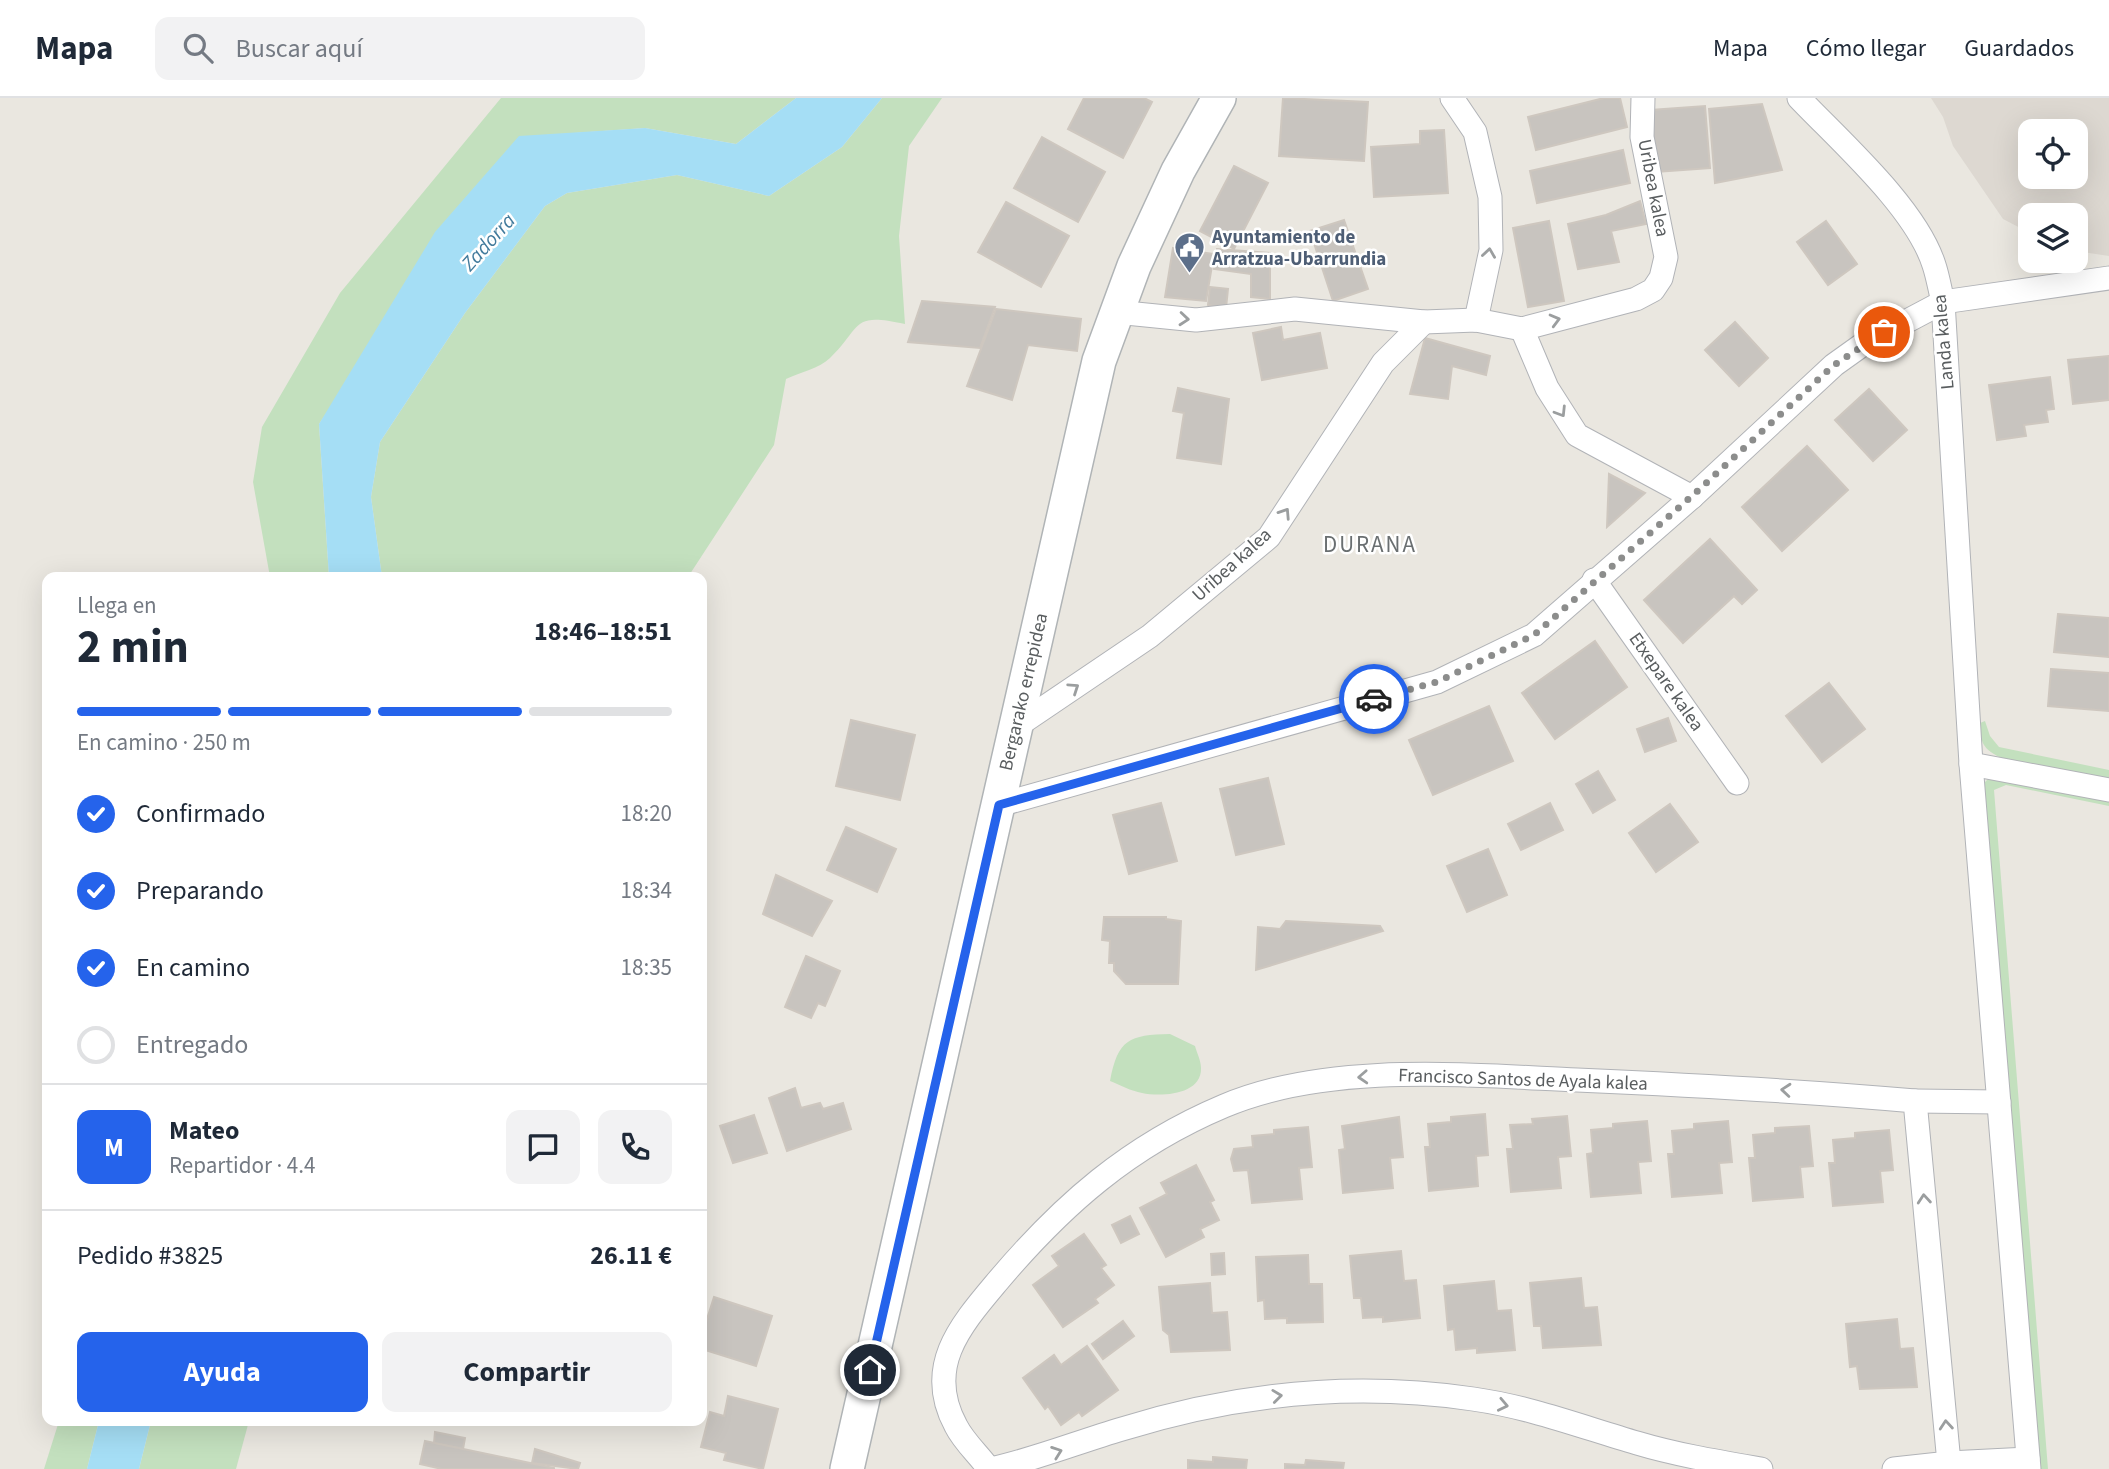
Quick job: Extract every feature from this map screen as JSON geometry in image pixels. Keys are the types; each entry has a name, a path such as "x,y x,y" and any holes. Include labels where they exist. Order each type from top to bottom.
{"street":[{"name":"Bergarako errepidea","path":"847,1469 1096,373 1116,312 1178,171 1219,98"},
{"path":"1452,98 1475,132 1490,197 1491,250 1476,320"},
{"name":"Uribea kalea","path":"1116,312 1196,320 1295,309 1424,322 1476,320 1522,329 1636,299 1653,290 1661,278 1666,257 1642,137 1643,98"},
{"name":"Landa kalea","path":"1799,98 1882,186 1912,224 1934,263 1943,302 1971,764 2029,1464"},
{"path":"999,805 1437,682 1534,635 1692,496 1834,365 1862,345 1943,302 2109,278"},
{"name":"Uribea kalea","path":"1017,726 1150,636 1269,537 1383,363 1424,322"},
{"path":"1522,329 1547,388 1577,435 1692,496"},
{"name":"Etxepare kalea","path":"1594,580 1737,783"},
{"path":"1971,764 2109,790"},
{"name":"Francisco Santos de Ayala kalea","path":"1761,1469 1638,1443 1557,1416 1475,1399 1369,1391 1318,1391 1232,1401 1123,1429 1041,1458 990,1469 957,1428 946,1404 942,1378 950,1346 963,1325 1050,1220 1114,1168 1156,1140 1226,1105 1287,1088 1356,1077 1449,1074 1776,1089 1915,1101 1999,1102"},
{"path":"1915,1101 1950,1463"},
{"path":"1895,1469 1950,1463 2029,1464"}],"shaded area":[{"path":"1931,98 2109,98 2109,256 2088,253 2088,203 2018,203 2018,227 2003,219 1953,146 1943,117"}],"green space":[{"path":"501,98 796,98 736,144 645,128 519,137 319,424 329,572 269,572 253,482 262,427 340,293"},
{"path":"882,98 942,98 909,146 899,236 905,324 866,321 854,330 826,362 786,379 774,445 691,572 381,572 371,497 380,442 465,313 545,206 567,193 677,175 769,196 842,147"},
{"path":"1985,721 1990,736 1999,747 2109,770 2109,781 2041,770 2006,760 1992,753 1984,745 1980,723"},
{"path":"1994,773 2109,796 2109,806 2006,785 1994,790 2048,1469 2040,1469 1980,787"},
{"path":"1170,1034 1195,1046 1201,1068 1200,1077 1195,1084 1179,1092 1159,1095 1138,1092 1110,1081 1117,1056 1128,1042 1144,1036"},
{"path":"57,1426 98,1426 87,1469 44,1469"},
{"path":"150,1426 248,1426 236,1469 139,1469"}],"water":[{"name":"Zadorra","path":"796,98 882,98 842,147 769,196 677,175 567,193 545,206 465,313 380,442 371,497 381,572 329,572 319,424 435,232 519,136 645,128 736,144"},
{"path":"98,1426 150,1426 139,1469 87,1469"}],"building":[{"path":"1084,98 1144,98 1152,102 1123,158 1068,129"},
{"path":"1283,98 1368,102 1364,161 1279,156"},
{"path":"1604,98 1620,98 1627,127 1536,150 1528,117"},
{"path":"1762,104 1782,170 1715,183 1709,109"},
{"path":"1705,106 1710,168 1656,172 1651,110"},
{"path":"1444,130 1448,193 1374,197 1371,147 1420,144 1420,131"},
{"path":"1042,137 1105,172 1078,222 1014,188"},
{"path":"1623,150 1630,183 1537,203 1530,171"},
{"path":"1234,166 1268,183 1234,249 1200,231"},
{"path":"1640,201 1646,224 1611,231 1619,262 1578,269 1568,224 1606,215"},
{"path":"1006,202 1069,236 1041,287 978,252"},
{"path":"1344,220 1368,289 1333,301 1310,231"},
{"path":"1549,221 1564,301 1528,307 1513,228"},
{"path":"1826,221 1857,264 1828,285 1797,242"},
{"name":"Ayuntamiento de Arratzua-Ubarrundia","path":"1173,248 1214,254 1206,301 1165,297"},
{"path":"1217,249 1270,253 1270,299 1251,297 1251,274 1214,269"},
{"path":"1210,287 1228,289 1226,308 1208,305"},
{"path":"922,301 995,307 980,348 908,342"},
{"path":"996,309 1081,319 1077,351 1028,345 1012,400 967,386"},
{"path":"1735,322 1768,358 1739,386 1705,350"},
{"path":"1281,327 1283,340 1320,333 1327,368 1262,380 1253,333"},
{"path":"1425,338 1490,356 1486,375 1452,366 1448,399 1410,394"},
{"path":"2109,356 2109,400 2073,404 2068,360"},
{"path":"2050,377 2054,409 2046,410 2048,422 2024,425 2026,436 1997,440 1989,385"},
{"path":"1178,388 1229,399 1221,464 1177,458 1184,413 1173,411"},
{"path":"1869,389 1907,430 1873,461 1835,420"},
{"path":"1807,446 1848,490 1782,551 1742,507"},
{"path":"1609,474 1645,493 1607,527"},
{"path":"1710,539 1757,590 1742,604 1734,596 1683,643 1644,600"},
{"path":"2058,614 2109,618 2109,657 2054,652"},
{"path":"1595,641 1627,687 1555,739 1522,693"},
{"path":"2051,669 2109,673 2109,711 2048,706"},
{"path":"1829,683 1865,729 1822,762 1786,716"},
{"path":"1489,706 1513,761 1433,795 1409,740"},
{"path":"1668,718 1676,741 1645,752 1637,729"},
{"path":"851,720 915,735 900,800 836,786"},
{"path":"1598,771 1615,800 1593,813 1576,784"},
{"path":"1268,778 1284,844 1236,855 1220,789"},
{"path":"1161,803 1177,861 1129,874 1113,815"},
{"path":"1550,803 1563,830 1521,850 1508,824"},
{"path":"1670,804 1698,842 1656,872 1629,833"},
{"path":"846,827 896,849 877,892 827,870"},
{"path":"1488,849 1507,895 1467,912 1447,866"},
{"path":"776,875 832,901 812,936 763,914"},
{"path":"1104,917 1166,917 1181,921 1178,984 1126,984 1114,971 1114,963 1109,963 1110,941 1102,940"},
{"path":"1286,921 1380,926 1383,931 1256,970 1258,927 1280,929"},
{"path":"806,956 840,971 825,1006 818,1003 811,1018 785,1007"},
{"path":"795,1088 801,1108 820,1103 823,1109 843,1103 851,1129 787,1151 769,1098"},
{"path":"1485,1114 1488,1155 1476,1156 1478,1186 1429,1191 1425,1147 1430,1147 1428,1124 1451,1122 1451,1117"},
{"path":"754,1115 767,1153 733,1163 720,1126"},
{"path":"1567,1116 1571,1156 1558,1157 1561,1188 1511,1192 1507,1149 1513,1149 1510,1125 1533,1124 1532,1119"},
{"path":"1399,1117 1403,1157 1390,1158 1393,1188 1343,1193 1339,1150 1345,1149 1342,1126"},
{"path":"1647,1121 1651,1161 1638,1162 1641,1193 1591,1197 1587,1154 1593,1153 1591,1130 1613,1128 1613,1124"},
{"path":"1728,1121 1732,1162 1719,1163 1722,1193 1672,1197 1668,1154 1674,1154 1672,1131 1694,1129 1694,1124"},
{"path":"1809,1126 1813,1166 1800,1167 1803,1197 1753,1201 1749,1158 1755,1158 1753,1135 1775,1133 1775,1128"},
{"path":"1308,1127 1312,1167 1299,1168 1302,1199 1252,1203 1248,1170 1234,1171 1231,1159 1234,1149 1253,1147 1252,1136 1274,1134 1274,1130"},
{"path":"1889,1130 1893,1170 1880,1171 1883,1202 1833,1206 1829,1163 1835,1163 1833,1140 1855,1138 1855,1133"},
{"path":"1196,1165 1214,1200 1210,1202 1219,1220 1200,1229 1204,1237 1166,1257 1140,1208 1167,1194 1161,1183"},
{"path":"1130,1216 1139,1234 1121,1243 1112,1225"},
{"path":"1084,1234 1106,1265 1101,1268 1114,1285 1095,1299 1098,1303 1063,1327 1033,1285 1059,1266 1052,1256"},
{"path":"1401,1251 1404,1281 1416,1280 1420,1318 1383,1322 1383,1317 1363,1318 1361,1298 1354,1298 1350,1256"},
{"path":"1224,1253 1225,1274 1212,1275 1211,1254"},
{"path":"1308,1255 1309,1284 1322,1284 1323,1322 1287,1323 1287,1318 1265,1319 1264,1300 1258,1301 1256,1257"},
{"path":"1581,1278 1584,1308 1597,1307 1601,1345 1543,1348 1541,1326 1534,1326 1530,1283"},
{"path":"1494,1281 1497,1311 1511,1310 1515,1350 1477,1353 1477,1348 1456,1350 1454,1329 1448,1330 1444,1286"},
{"path":"1210,1283 1212,1313 1227,1312 1230,1350 1171,1352 1169,1335 1163,1330 1159,1287"},
{"path":"714,1297 772,1316 756,1366 707,1351 707,1319"},
{"path":"1897,1319 1900,1349 1913,1348 1917,1387 1860,1389 1857,1366 1850,1367 1846,1324"},
{"path":"1123,1321 1134,1336 1103,1359 1092,1344"},
{"path":"1087,1346 1118,1390 1082,1416 1079,1412 1061,1425 1048,1406 1045,1409 1023,1378 1054,1355 1061,1365"},
{"path":"728,1396 778,1409 763,1469 724,1460 726,1453 701,1447 710,1412 724,1416"},
{"path":"435,1432 465,1438 463,1449 434,1443"},
{"path":"425,1441 554,1469 442,1469 420,1464"},
{"path":"535,1449 580,1463 578,1469 532,1463"},
{"path":"1213,1457 1247,1460 1246,1469 1188,1469 1188,1460 1213,1462"},
{"path":"1306,1460 1344,1463 1343,1469 1285,1469 1285,1464 1305,1465"}],"way so far":[{"path":"1374,699 1437,682 1534,635 1692,496 1834,365 1884,332"}],"place":[{"name":"Ayuntamiento de Arratzua-Ubarrundia","path":"1189,275"}],"district":[{"name":"DURANA","path":"1370,544"}],"route":[{"path":"870,1370 999,805 1374,699"}]}
